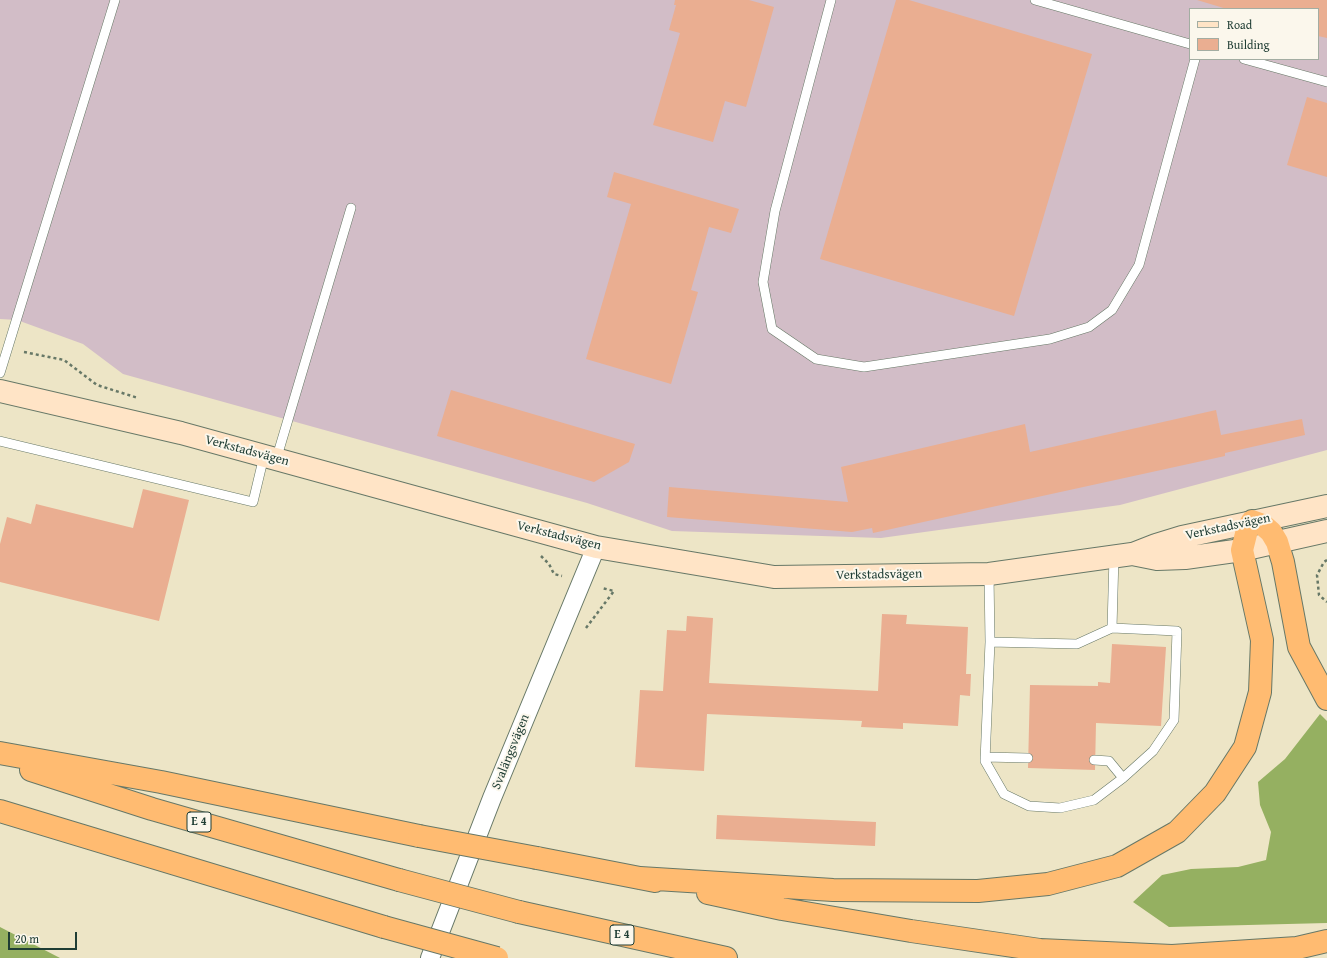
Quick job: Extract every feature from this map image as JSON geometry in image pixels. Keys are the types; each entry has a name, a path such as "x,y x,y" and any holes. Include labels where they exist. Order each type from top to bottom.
{"highway":[{"path":"640,878 833,890 978,891 1048,884 1117,866 1176,832 1215,793 1245,747 1260,692 1262,640 1242,550 1247,530 1252,521 1263,525 1271,532 1277,542 1283,562 1299,647 1327,699"},
{"path":"0,753 161,782 419,836 640,878 782,909 911,931 1040,950 1172,956 1297,948 1327,941"},
{"name":"E 4","path":"0,761 152,809 399,880 518,912 726,958"},
{"path":"0,811 384,927 497,958"}],"main road":[{"name":"Verkstadsvägen","path":"0,391 181,433 596,546 774,577 989,574 1123,555 1182,537 1327,506"},
{"name":"Verkstadsvägen","path":"1123,555 1157,559 1185,558 1242,550 1327,531"}],"street":[{"name":"Svalängsvägen","path":"430,958 492,798 596,546"}],"lane":[{"path":"0,373 9,349 114,0"},
{"path":"831,0 776,211 763,282 772,329 816,359 864,367 1050,339 1089,327 1112,310 1139,266 1195,60"},
{"path":"1035,0 1189,44"},
{"path":"1248,60 1327,82"},
{"path":"0,441 253,502 270,458 351,208"},
{"path":"1112,628 1123,555"},
{"path":"989,574 990,642 985,761 1004,794 1029,806 1060,808 1094,800 1123,778 1153,751 1174,720 1177,631 1112,628 1077,644 990,642"},
{"path":"985,757 1028,758"},
{"path":"1094,760 1109,760 1123,778"}],"path":[{"path":"9,349 64,360 98,385 142,399"},
{"path":"1327,560 1317,575 1319,595 1327,602"}],"shaded area":[{"path":"0,0 1327,0 1327,450 1120,505 881,538 672,531 587,503 123,374 83,344 17,320 0,319"}],"green space":[{"path":"1320,714 1327,721 1327,923 1169,927 1133,902 1162,875 1191,869 1238,867 1266,860 1271,832 1260,805 1258,782 1285,759"},
{"path":"0,927 60,958 0,958"}],"building":[{"path":"675,0 749,0 774,7 746,107 725,101 713,142 653,125 680,33 669,30 676,5 674,5"},
{"path":"896,0 909,0 1092,54 1014,316 820,259"},
{"path":"1197,0 1327,0 1327,38 1319,36 1319,8 1224,8"},
{"path":"1307,97 1327,103 1327,177 1287,165"},
{"path":"614,172 739,209 731,233 709,227 691,290 698,292 671,384 586,359 631,204 607,197"},
{"path":"451,390 635,444 629,462 594,482 437,436"},
{"path":"1216,410 1221,435 1302,419 1305,435 1225,453 1225,456 873,533 872,528 852,532 667,517 669,487 848,502 841,467 1025,424 1030,452"},
{"path":"143,489 189,500 159,621 0,582 0,544 7,517 31,524 36,504 133,528"},
{"path":"882,614 907,615 906,624 968,627 966,674 971,674 970,696 960,695 958,726 903,723 903,729 861,727 862,721 707,714 704,771 635,767 640,690 663,691 667,630 686,631 687,616 713,618 709,683 878,691"},
{"path":"1112,644 1166,647 1161,726 1096,723 1095,770 1028,768 1030,685 1098,686 1098,682 1110,683"},
{"path":"717,815 876,822 875,846 716,839"}]}
